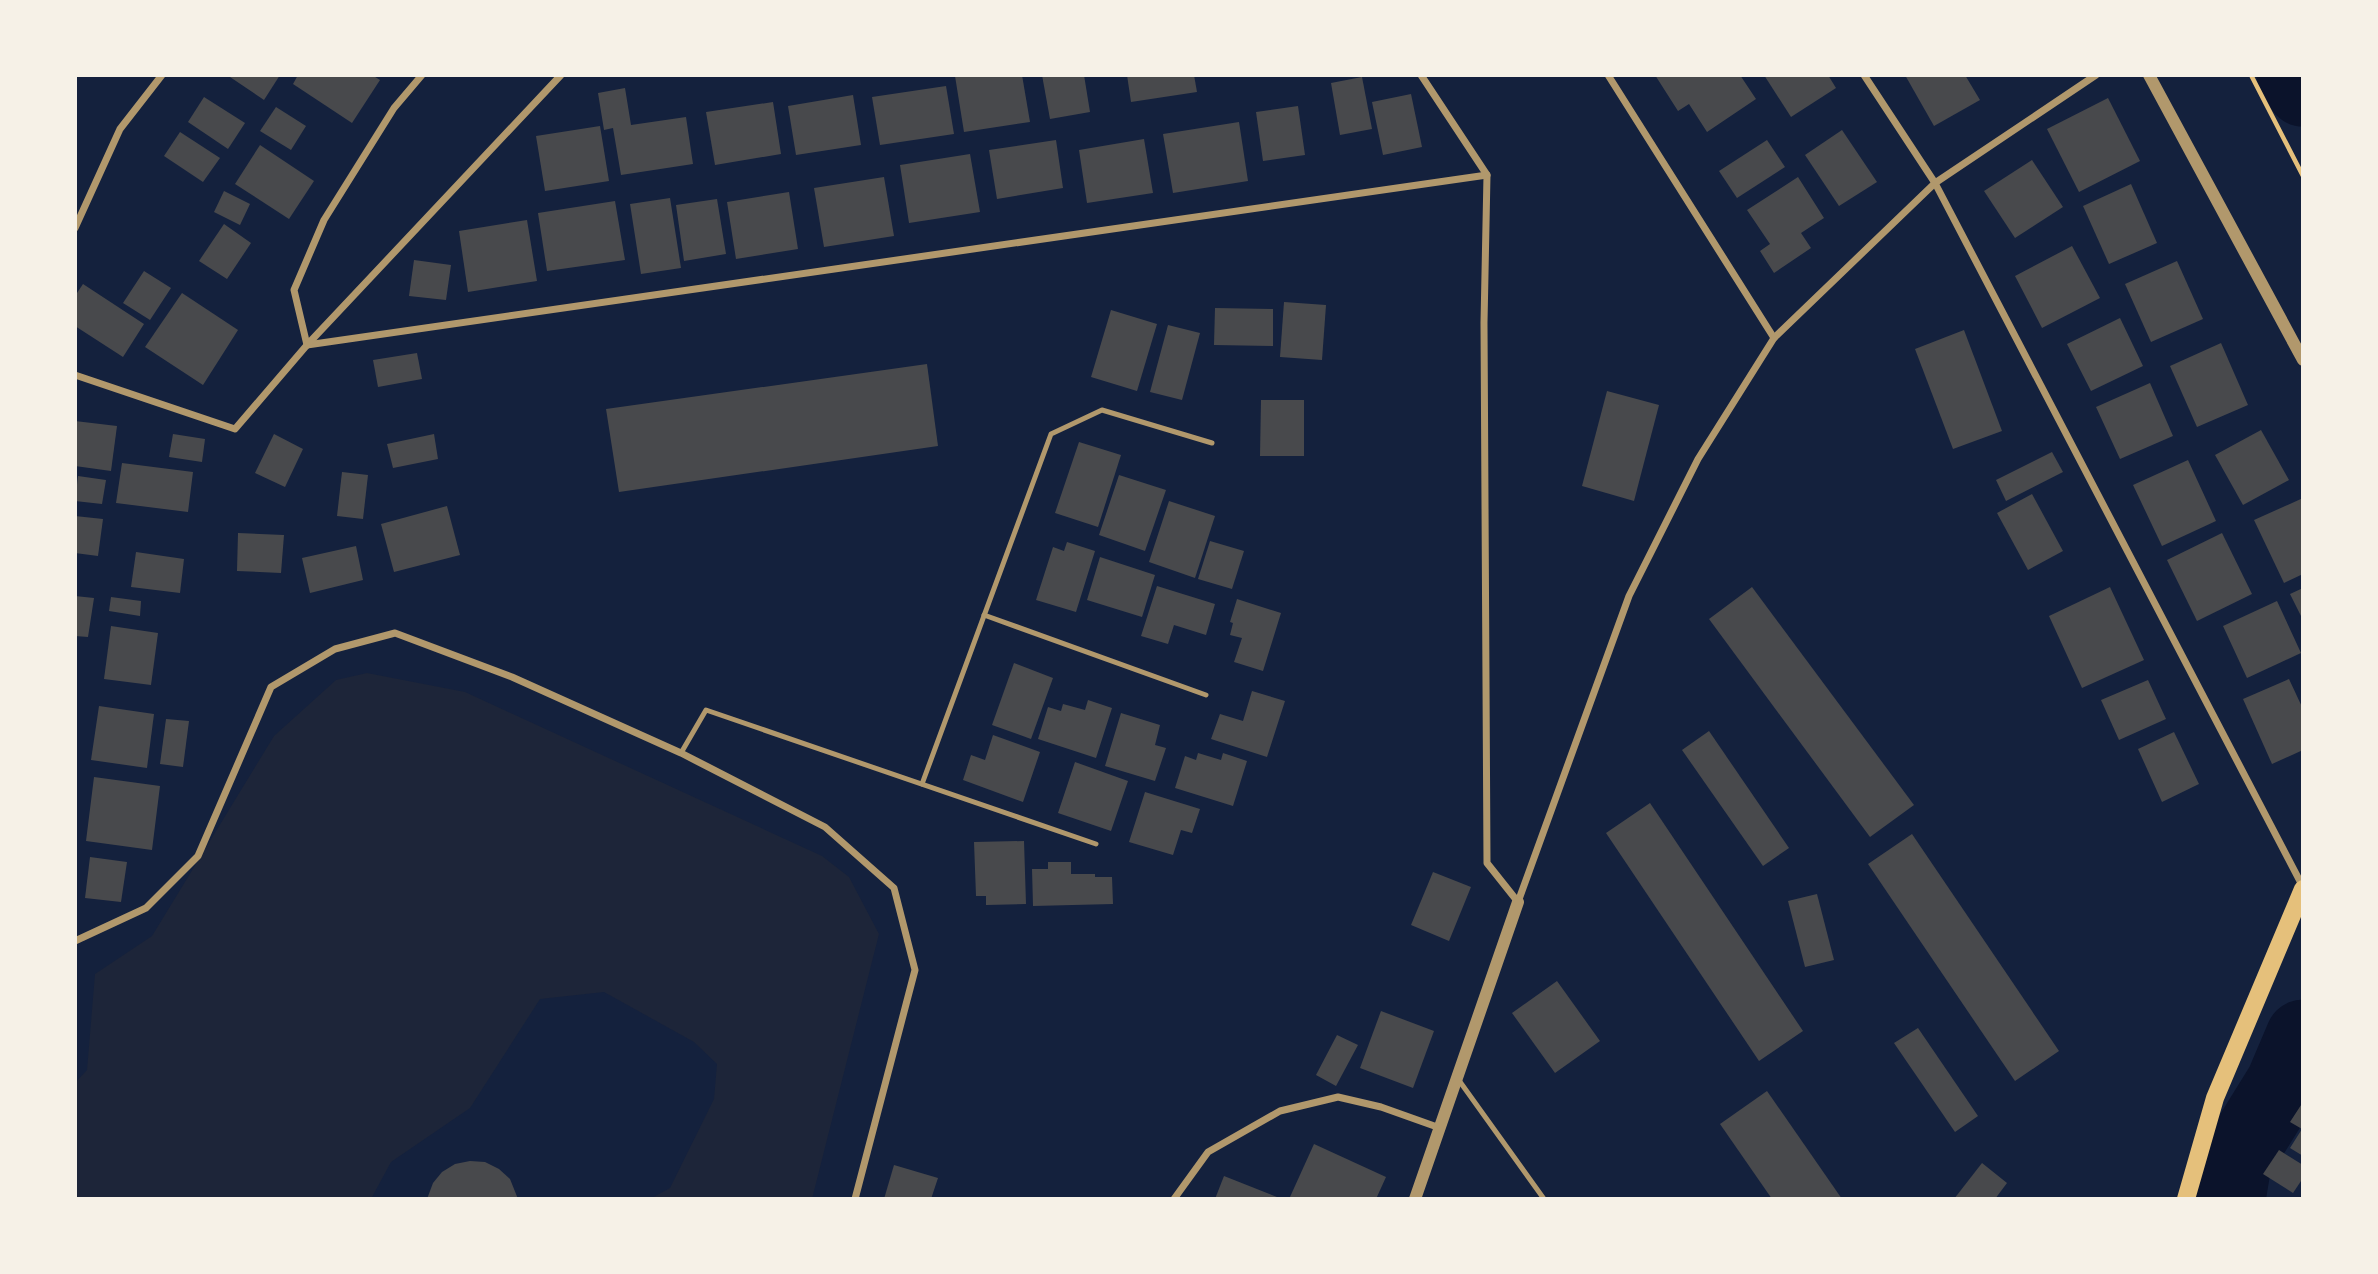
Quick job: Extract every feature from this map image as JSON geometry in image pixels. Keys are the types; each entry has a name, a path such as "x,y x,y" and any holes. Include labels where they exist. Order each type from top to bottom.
{"main road":[{"path":"2186,1199 2215,1097 2303,888"}],"street":[{"path":"75,228 120,129 162,75"},
{"path":"307,345 294,290 324,220 394,108 422,75"},
{"path":"75,375 235,429 307,345 561,75"},
{"path":"1421,75 1487,175 1484,323 1487,863 1518,902"},
{"path":"1608,75 1774,338"},
{"path":"1864,75 1935,183 2303,888"},
{"path":"1415,1199 1518,902 1629,596 1698,459 1774,338 1935,183 2096,75"},
{"path":"2149,75 2303,360"},
{"path":"307,345 1487,175"},
{"path":"75,941 146,908 198,856 271,687 335,649 395,633 512,677 681,753 825,827 894,888 915,970 855,1199"},
{"path":"1174,1199 1208,1152 1280,1111 1338,1097 1381,1107 1440,1128"}],"lane":[{"path":"922,784 1051,434 1102,410 1212,443"},
{"path":"984,615 1206,695"},
{"path":"681,753 706,710 1096,844"},
{"path":"1458,1078 1544,1199"}],"path":[{"path":"2251,75 2303,176"}],"shaded area":[{"path":"367,673 465,692 822,856 849,877 879,934 812,1199 650,1199 670,1188 714,1099 717,1064 694,1042 604,992 540,999 470,1108 391,1162 371,1199 75,1199 75,1083 87,1070 95,974 152,936 274,736 336,680"}],"building":[{"path":"227,75 280,75 264,100"},
{"path":"298,75 372,75 380,80 352,123 293,84"},
{"path":"1022,75 1030,122 964,132 955,76"},
{"path":"1042,75 1084,75 1090,112 1050,119"},
{"path":"1127,75 1194,75 1197,92 1131,102"},
{"path":"1655,75 1740,75 1756,99 1707,132 1689,104 1678,111"},
{"path":"1764,75 1828,75 1836,88 1791,117"},
{"path":"1905,75 1965,75 1980,100 1934,126"},
{"path":"1362,77 1372,129 1340,135 1331,83"},
{"path":"946,86 954,134 880,145 872,97"},
{"path":"625,88 631,125 686,117 693,164 621,175 613,128 604,130 598,93"},
{"path":"1411,94 1422,147 1383,155 1372,102"},
{"path":"853,95 861,145 796,155 788,106"},
{"path":"204,97 245,123 228,149 188,122"},
{"path":"2108,98 2140,161 2079,192 2047,129"},
{"path":"773,102 781,154 715,165 706,112"},
{"path":"1298,106 1305,155 1263,161 1256,112"},
{"path":"276,107 306,126 291,150 260,131"},
{"path":"1239,122 1248,181 1173,193 1163,134"},
{"path":"600,126 609,181 545,191 536,136"},
{"path":"1842,130 1877,182 1839,206 1805,155"},
{"path":"180,132 220,158 203,182 164,156"},
{"path":"1144,139 1153,193 1087,203 1079,150"},
{"path":"1056,140 1063,188 997,199 989,150"},
{"path":"1767,140 1785,167 1737,198 1719,171"},
{"path":"260,145 314,181 289,219 235,184"},
{"path":"970,154 980,212 909,223 900,165"},
{"path":"2032,160 2063,207 2015,238 1984,191"},
{"path":"884,177 894,236 824,247 814,188"},
{"path":"1798,177 1824,218 1801,233 1811,248 1774,273 1760,251 1770,244 1747,210"},
{"path":"2131,184 2157,243 2109,264 2083,206"},
{"path":"224,191 250,204 240,225 214,212"},
{"path":"789,192 798,249 736,259 727,202"},
{"path":"670,198 681,268 641,274 630,204"},
{"path":"717,199 726,254 684,261 676,205"},
{"path":"615,201 625,260 547,271 538,213"},
{"path":"527,220 537,281 468,292 459,231"},
{"path":"224,224 251,243 227,279 199,261"},
{"path":"2072,246 2100,298 2042,328 2015,276"},
{"path":"414,260 451,265 446,300 409,296"},
{"path":"2177,261 2203,319 2151,342 2125,284"},
{"path":"144,271 171,288 150,320 123,303"},
{"path":"83,284 144,324 123,357 75,326 75,296"},
{"path":"182,293 238,330 203,385 145,347"},
{"path":"1284,302 1326,305 1322,360 1280,357"},
{"path":"1215,308 1273,309 1273,346 1214,345"},
{"path":"1111,310 1157,324 1137,391 1091,377"},
{"path":"2120,318 2143,366 2091,391 2067,344"},
{"path":"1168,325 1200,333 1182,400 1150,392"},
{"path":"1964,330 2002,431 1953,449 1915,349"},
{"path":"2221,343 2248,405 2197,427 2170,366"},
{"path":"417,353 422,379 378,387 373,360"},
{"path":"927,364 938,446 619,492 606,409"},
{"path":"2150,383 2173,436 2120,459 2096,407"},
{"path":"1607,391 1659,405 1634,501 1582,486"},
{"path":"1261,400 1304,400 1304,456 1260,456"},
{"path":"75,421 117,426 111,471 75,466"},
{"path":"2261,430 2289,480 2243,505 2215,455"},
{"path":"173,434 205,439 202,462 169,457"},
{"path":"274,434 303,449 285,487 255,473"},
{"path":"434,434 438,459 393,468 387,444"},
{"path":"1079,442 1121,455 1098,527 1055,513"},
{"path":"2052,452 2063,472 2006,501 1996,480"},
{"path":"2188,460 2216,521 2162,546 2133,485"},
{"path":"122,463 193,472 188,512 116,503"},
{"path":"342,472 368,475 363,519 337,516"},
{"path":"1119,475 1166,490 1145,551 1099,535"},
{"path":"78,476 106,480 102,504 75,501"},
{"path":"2032,494 2063,551 2028,570 1997,513"},
{"path":"2303,498 2303,574 2284,583 2254,520"},
{"path":"1169,501 1215,516 1195,578 1149,562"},
{"path":"447,506 460,555 394,572 381,524"},
{"path":"75,516 103,519 98,556 75,553"},
{"path":"238,533 284,535 281,573 237,571"},
{"path":"2222,533 2252,594 2197,621 2167,560"},
{"path":"1210,541 1244,551 1232,589 1198,579"},
{"path":"1067,542 1095,551 1076,612 1036,600 1053,547 1064,551"},
{"path":"356,546 363,580 310,593 302,558"},
{"path":"136,552 184,559 180,593 131,587"},
{"path":"1100,557 1155,575 1142,617 1087,600"},
{"path":"1157,586 1215,604 1206,635 1174,625 1168,644 1141,636"},
{"path":"1752,587 1914,805 1870,837 1709,619"},
{"path":"2110,587 2144,660 2082,688 2049,616"},
{"path":"2303,588 2303,620 2290,594"},
{"path":"75,596 94,598 88,637 75,636"},
{"path":"111,597 141,601 140,616 109,611"},
{"path":"1237,599 1281,613 1263,671 1234,662 1242,638 1230,635 1233,623 1230,622"},
{"path":"2277,601 2301,653 2247,678 2223,626"},
{"path":"111,626 158,633 151,685 104,679"},
{"path":"1014,663 1053,678 1031,739 992,725"},
{"path":"2289,679 2303,709 2303,750 2272,764 2243,699"},
{"path":"2148,680 2166,719 2119,740 2101,700"},
{"path":"1252,691 1285,701 1267,757 1211,739 1220,714 1243,721"},
{"path":"1088,700 1112,708 1096,758 1038,739 1048,707 1061,711 1063,704 1085,710"},
{"path":"99,706 154,714 147,768 91,760"},
{"path":"1121,713 1160,725 1155,745 1166,748 1155,781 1105,766"},
{"path":"166,719 189,721 183,767 160,764"},
{"path":"1709,731 1789,848 1763,866 1682,750"},
{"path":"2174,732 2199,784 2162,802 2138,749"},
{"path":"993,735 1040,752 1023,802 963,780 971,755 985,760"},
{"path":"1198,753 1221,760 1223,753 1247,761 1233,806 1175,788 1185,756 1196,760"},
{"path":"1075,762 1128,781 1111,831 1058,813"},
{"path":"94,777 160,786 152,850 86,841"},
{"path":"1145,792 1200,809 1192,833 1181,830 1173,855 1129,842"},
{"path":"1650,803 1803,1031 1759,1061 1606,833"},
{"path":"1912,834 2059,1051 2015,1081 1868,864"},
{"path":"1024,841 1026,904 986,905 986,896 976,896 974,842"},
{"path":"90,857 127,862 121,902 85,898"},
{"path":"1048,862 1071,862 1071,874 1112,877 1113,904 1033,906 1032,869 1048,869"},
{"path":"1433,872 1471,887 1449,941 1411,925"},
{"path":"1817,894 1834,960 1805,967 1788,901"},
{"path":"1557,981 1600,1041 1555,1073 1512,1013"},
{"path":"1381,1011 1434,1031 1413,1088 1360,1068"},
{"path":"1918,1028 1978,1116 1955,1132 1894,1043"},
{"path":"1337,1035 1358,1045 1336,1086 1316,1075"},
{"path":"1767,1091 1842,1199 1772,1199 1720,1124"},
{"path":"2303,1102 2303,1156 2290,1148 2302,1129 2290,1122"},
{"path":"1314,1144 1386,1177 1376,1199 1290,1197"},
{"path":"2279,1150 2303,1165 2303,1178 2293,1193 2263,1174"},
{"path":"485,1162 499,1169 510,1179 518,1199 427,1199 433,1183 442,1172 455,1164"},
{"path":"1982,1163 2007,1183 1995,1199 1954,1199"},
{"path":"894,1165 938,1178 931,1199 884,1199"},
{"path":"1224,1176 1282,1199 1215,1199"}],"waterway":[{"path":"2294,75 2303,89"},
{"path":"2228,1199 2234,1163 2283,1084 2303,1037"}]}
